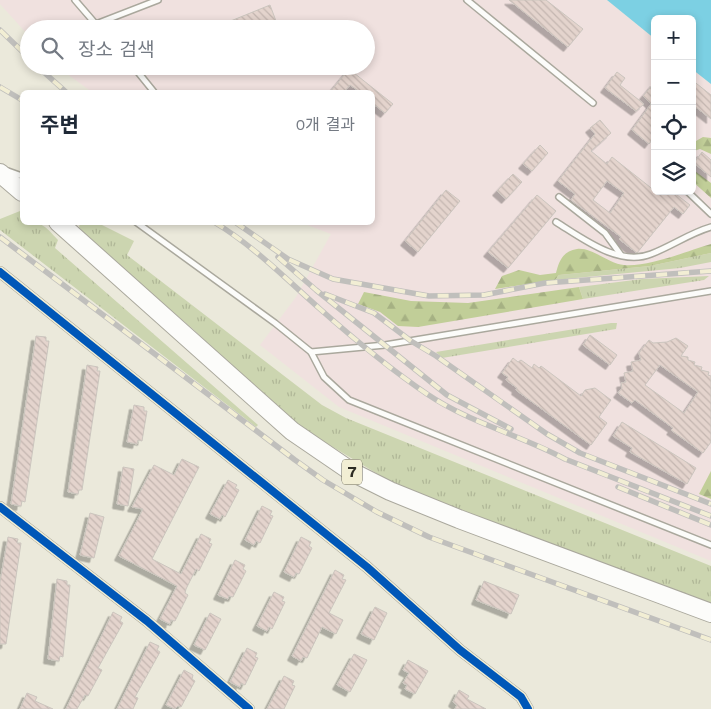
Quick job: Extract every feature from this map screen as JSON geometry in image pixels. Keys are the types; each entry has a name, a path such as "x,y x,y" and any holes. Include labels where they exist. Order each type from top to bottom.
{"highway":[{"path":"0,173 20,190"},
{"name":"7","path":"61,225 292,431 352,472 459,519 711,613"}],"street":[{"path":"0,272 367,567 460,650 521,696 528,709"},
{"path":"0,507 148,622 249,709"}],"lane":[{"path":"75,0 93,20"},
{"path":"112,20 158,0"},
{"path":"468,0 593,103"},
{"path":"140,75 152,90"},
{"path":"0,168 20,175"},
{"path":"691,195 711,214"},
{"path":"559,197 605,233 621,255"},
{"path":"556,222 594,246 632,258 649,256 711,227"},
{"path":"140,225 275,323 311,352 324,378 349,400 711,545"},
{"path":"311,352 385,346 711,290"}],"shaded area":[{"path":"0,0 607,0 651,36 651,195 696,195 696,72 711,84 711,561 339,407 260,345 296,297 331,234 307,225 375,225 375,90 89,90 68,75 375,75 375,20 20,20 20,26 0,4"}],"green space":[{"path":"703,137 711,138 711,154 700,149 696,150 696,141"},
{"path":"696,172 711,183 711,198 696,185"},
{"path":"20,211 20,225 43,225 58,240 55,248 258,425 256,427 0,230 0,219"},
{"path":"80,225 102,225 134,241 127,255 322,405 346,418 711,566 711,604 420,495 381,476 298,426 194,330 85,236"},
{"path":"711,244 711,253 650,266 559,275 555,280 495,289 502,276 519,270 540,275 556,273 562,257 572,250 583,249 618,264 634,265 656,261"},
{"path":"711,253 711,262 680,268 555,280 559,275 650,266"},
{"path":"709,276 704,280 583,299 579,287 642,279"},
{"path":"579,287 583,299 418,327 398,326 380,312 358,304 364,292 411,301 468,303"},
{"path":"617,323 616,329 442,358 436,352"},
{"path":"711,471 711,499 699,494"}],"water":[{"path":"607,0 711,0 711,84 696,72 696,15 651,15 651,36"}],"building":[{"path":"509,0 546,0 583,29 568,47"},
{"path":"270,5 276,20 233,20"},
{"path":"617,72 625,78 620,85 644,104 636,111 605,88"},
{"path":"344,75 357,75 393,104 385,113 375,105 375,90 357,90 350,85 346,90 332,90"},
{"path":"696,83 711,95 711,119 696,107"},
{"path":"651,87 651,104 643,96"},
{"path":"651,104 651,141 649,144 632,130"},
{"path":"600,120 611,133 591,151 607,164 612,157 651,188 651,195 677,195 690,205 683,214 674,207 637,253 619,239 621,237 571,200 575,194 558,181 595,134 590,128","holes":["607,181 624,193 610,213 593,200"]},
{"path":"540,145 548,153 532,171 523,164"},
{"path":"702,152 711,160 711,177 696,165 696,160"},
{"path":"513,174 522,182 506,199 497,191"},
{"path":"446,190 460,201 418,252 405,241"},
{"path":"537,195 556,211 508,268 488,252"},
{"path":"590,335 617,355 610,365 583,345"},
{"path":"36,336 46,337 46,341 49,341 25,502 22,501 21,506 11,504"},
{"path":"676,338 688,346 681,356 688,357 688,360 695,362 694,365 702,367 701,370 709,372 708,375 711,376 711,442 703,453 671,430 673,428 635,400 632,403 618,393 622,388 621,383 626,382 624,373 633,371 631,362 641,360 639,353 649,340 653,343 667,342","holes":["660,365 698,392 684,413 645,385"]},
{"path":"513,358 518,362 521,360 532,368 534,364 539,368 541,366 581,396 585,390 595,388 611,400 599,417 607,423 591,445 516,390 517,388 506,380 508,377 502,373"},
{"path":"87,365 98,367 97,371 100,371 82,490 79,490 78,494 68,492"},
{"path":"134,405 144,407 144,411 147,411 142,441 138,440 137,444 127,442"},
{"path":"622,422 696,468 687,484 630,452 632,448 613,436"},
{"path":"182,459 199,467 152,559 181,574 201,534 211,539 209,543 212,544 199,571 196,569 186,589 185,593 188,595 175,621 171,620 170,624 160,619 177,586 119,556 143,509 132,507 154,465 174,475"},
{"path":"123,467 134,469 128,506 117,504"},
{"path":"228,480 237,485 235,488 239,490 225,517 222,515 220,519 210,514"},
{"path":"262,506 272,511 270,515 273,516 260,543 256,541 254,545 245,540"},
{"path":"90,513 104,517 94,558 80,555"},
{"path":"8,537 18,539 17,543 21,543 6,644 0,644 0,582"},
{"path":"301,537 311,542 309,546 312,548 299,574 296,573 294,577 284,572"},
{"path":"235,560 245,565 243,569 246,571 233,597 229,596 228,599 218,595"},
{"path":"335,570 344,575 342,579 346,580 329,613 343,620 336,634 322,627 307,658 303,657 301,661 292,656"},
{"path":"57,579 67,581 67,585 70,585 63,657 60,656 59,661 48,659"},
{"path":"484,581 519,595 511,614 476,600"},
{"path":"274,592 284,597 282,601 285,602 272,629 269,627 267,631 257,626"},
{"path":"375,607 387,613 374,640 361,634"},
{"path":"113,612 122,617 120,621 123,623 98,668 102,670 88,696 85,695 77,709 66,709"},
{"path":"210,613 221,619 205,650 194,645"},
{"path":"150,642 159,646 157,650 160,652 135,697 138,698 133,709 117,709"},
{"path":"247,648 257,653 255,657 258,658 245,685 241,683 240,687 230,682"},
{"path":"354,654 367,660 350,692 337,685"},
{"path":"408,660 428,671 415,694 405,689 407,685 403,683 409,673 403,670"},
{"path":"184,670 193,675 192,679 195,681 181,707 178,706 175,709 166,705"},
{"path":"284,676 294,681 292,685 295,686 284,709 267,709"},
{"path":"459,690 469,696 467,699 486,709 455,709 457,705 453,702"},
{"path":"27,693 37,697 35,701 53,709 20,709"}],"railway":[{"path":"0,30 20,49"},
{"path":"47,75 64,90"},
{"path":"0,87 20,99"},
{"path":"219,225 256,252 372,353 443,404 565,459 711,516"},
{"path":"239,225 288,259 333,279 429,296 484,295 545,283 711,271"},
{"path":"0,237 295,460 323,480 377,512 429,537 711,640"},
{"path":"278,257 316,290 447,395 511,429"},
{"path":"325,294 374,313 411,341 436,356 547,434 580,453 711,504"},
{"path":"618,487 711,525"}],"cycle path":[{"path":"0,272 367,567 460,650 521,697 528,709"},
{"path":"0,507 147,621 249,709"}]}
